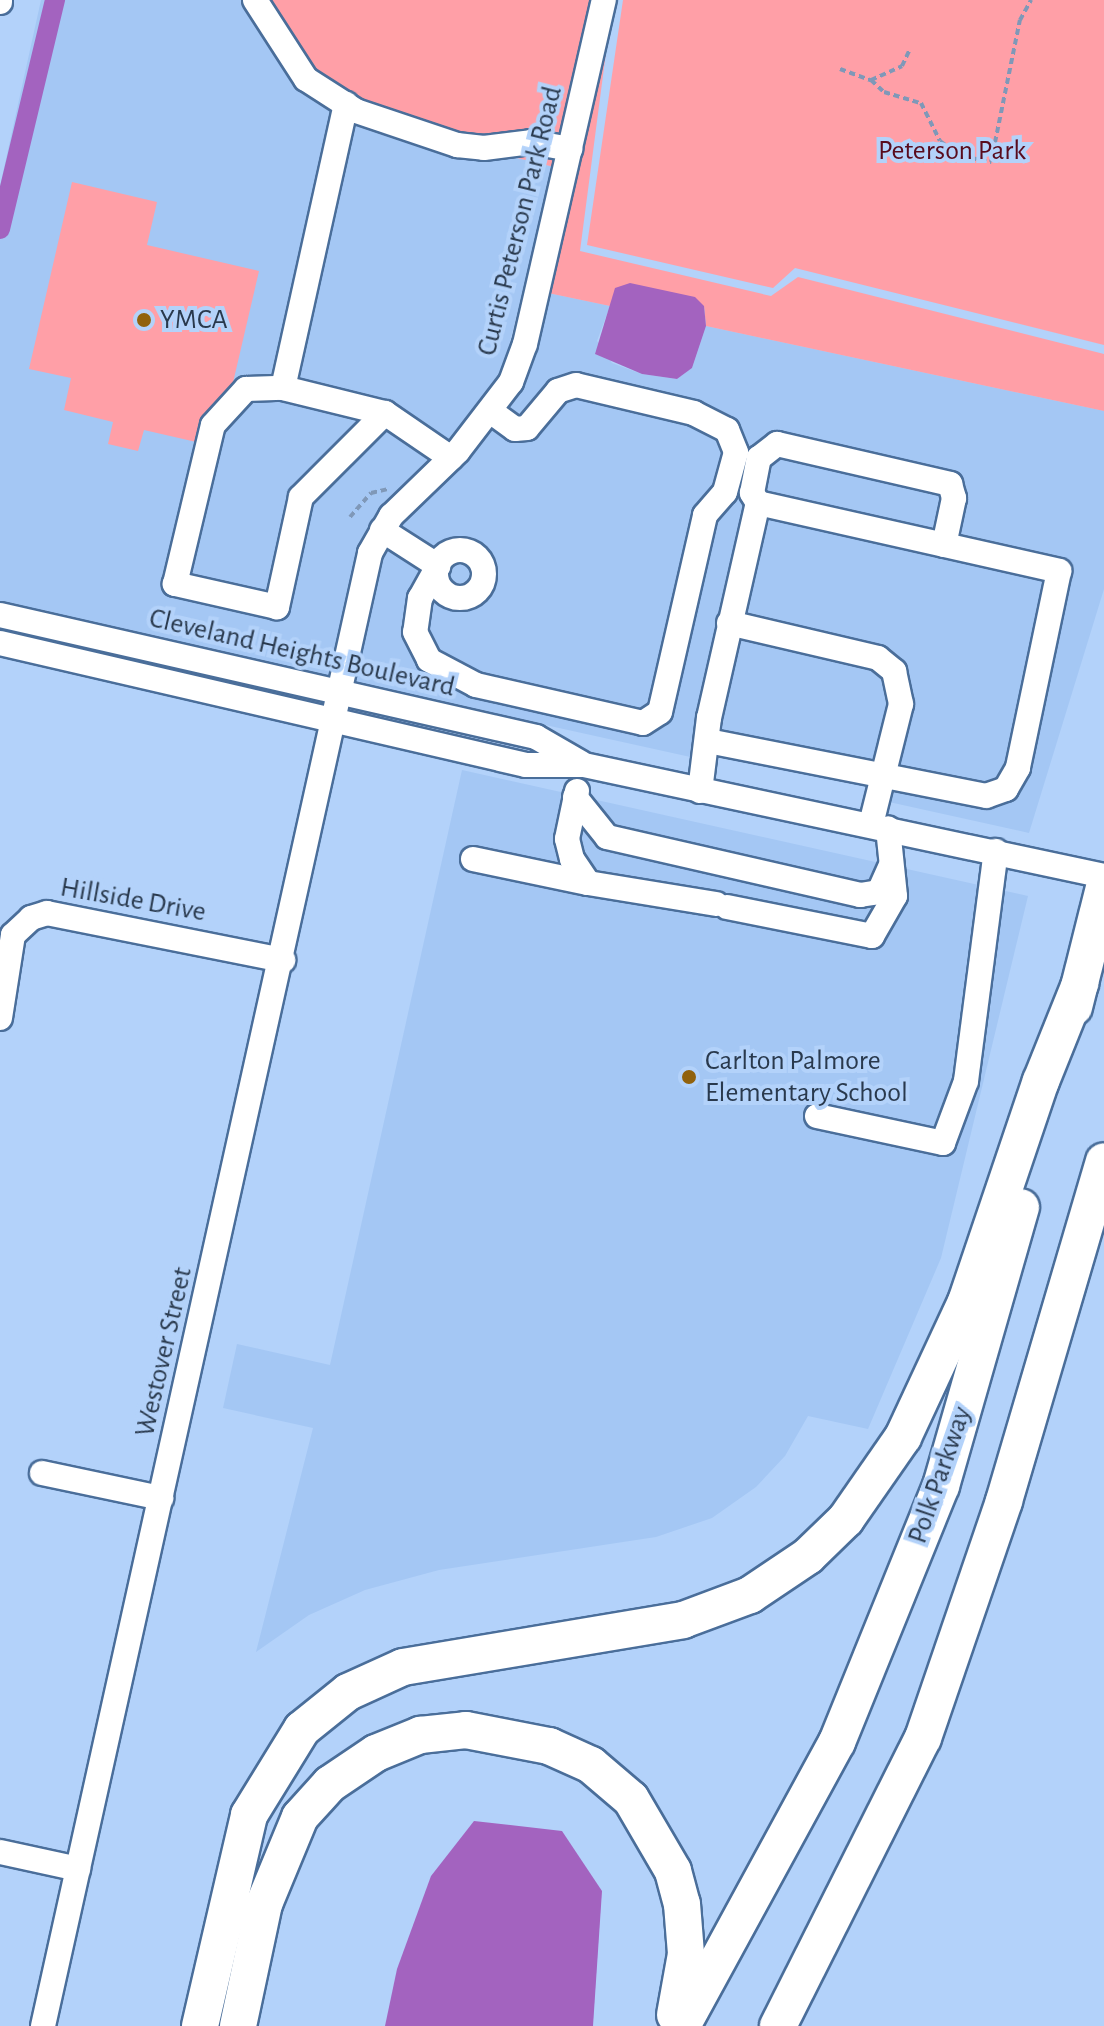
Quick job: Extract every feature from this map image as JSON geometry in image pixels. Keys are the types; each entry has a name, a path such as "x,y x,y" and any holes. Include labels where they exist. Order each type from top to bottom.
{"highway":[{"name":"Polk Parkway","path":"682,2026 837,1742 941,1486 996,1304 1104,888"},
{"path":"200,2026 249,1815 302,1729 348,1692 403,1667 683,1620 750,1595 808,1556 846,1519 903,1437 966,1302 1084,968"},
{"path":"800,2026 923,1738 1004,1501 1104,1161"},
{"path":"238,2026 264,1904 300,1817 330,1784 376,1753 420,1735 466,1730 549,1746 591,1765 631,1799 673,1871 682,1904 682,2002 670,2026"},
{"path":"778,2026 923,1738"}],"street":[{"path":"255,0 306,79 346,104 457,145 484,148 531,142 570,149"},
{"name":"Curtis Peterson Park Road","path":"342,691 370,553 382,530 451,458 511,382 525,344 604,0"},
{"path":"283,388 346,104"},
{"path":"382,530 438,566 420,598 415,632 429,660 476,685 628,720 643,723 660,712 705,515 725,492 736,452 727,430 694,413 576,385 558,391 527,428 515,429 490,411"},
{"path":"385,413 301,497 277,607 175,584 213,425 246,389 283,388 385,413 451,458"},
{"path":"700,791 729,623 758,503 752,493 763,451 777,444 950,484 954,498 944,545"},
{"path":"708,741 986,796 1006,789 1018,768 1059,571 758,503"},
{"name":"Cleveland Heights Boulevard","path":"0,615 536,737 584,765"},
{"path":"473,859 872,936 895,896 880,826 884,775 901,704 900,684 888,662 729,623"},
{"name":"Cleveland Heights Boulevard","path":"0,643 526,765 584,765 1104,876"},
{"name":"Westover Street","path":"43,2026 342,691"},
{"path":"584,765 567,839 572,859 588,883"},
{"path":"575,797 607,837 860,895 879,892 890,867"},
{"path":"817,1116 943,1143 966,1081 996,851"},
{"name":"Hillside Drive","path":"0,1018 13,935 31,918 47,913 283,960"},
{"path":"42,1473 161,1498"},
{"path":"0,1852 78,1869"}],"path":[{"path":"840,69 871,80 884,92 921,103 940,141 961,156 991,162 1020,20 1031,0"},
{"path":"871,80 902,66 910,49"}],"shaded area":[{"path":"41,0 268,0 336,114 554,167 501,377 449,445 372,526 360,548 332,679 0,605 0,186"},
{"path":"630,283 695,297 704,306 706,326 692,368 677,379 642,374 595,354 615,288"},
{"path":"548,293 610,306 597,341 612,363 642,374 677,379 692,368 706,326 1104,411 1104,589 1029,833 889,802 892,787 984,806 1029,771 1070,572 747,501 698,716 695,758 355,683 381,556 400,522 467,457"},
{"path":"766,515 1047,578 1007,765 998,781 985,786 897,767 912,704 911,680 892,653 743,616"},
{"path":"738,635 881,670 889,685 890,702 875,765 720,733"},
{"name":"Carlton Palmore Elementary School","path":"462,770 1028,896 941,1258 868,1429 808,1416 785,1456 756,1487 712,1518 656,1537 439,1570 365,1590 309,1615 256,1652 313,1428 223,1408 237,1344 330,1365"},
{"path":"474,1821 562,1831 602,1891 593,2026 385,2026 397,1969 431,1876"}],"green space":[{"path":"268,0 592,0 554,167 336,114"},
{"name":"Peterson Park","path":"623,0 1104,0 1104,345 795,268 773,288 587,245"},
{"path":"610,22 580,251 771,296 798,277 1104,354 1104,411 706,326 704,306 616,288 610,306 548,293"},
{"name":"YMCA","path":"72,182 157,202 147,245 259,271 218,447 144,430 138,451 108,444 113,422 64,410 71,378 29,369"}],"waterway":[{"path":"0,229 55,0"}],"place":[{"name":"YMCA","path":"144,320"},
{"name":"Carlton Palmore Elementary School","path":"689,1077"}]}
